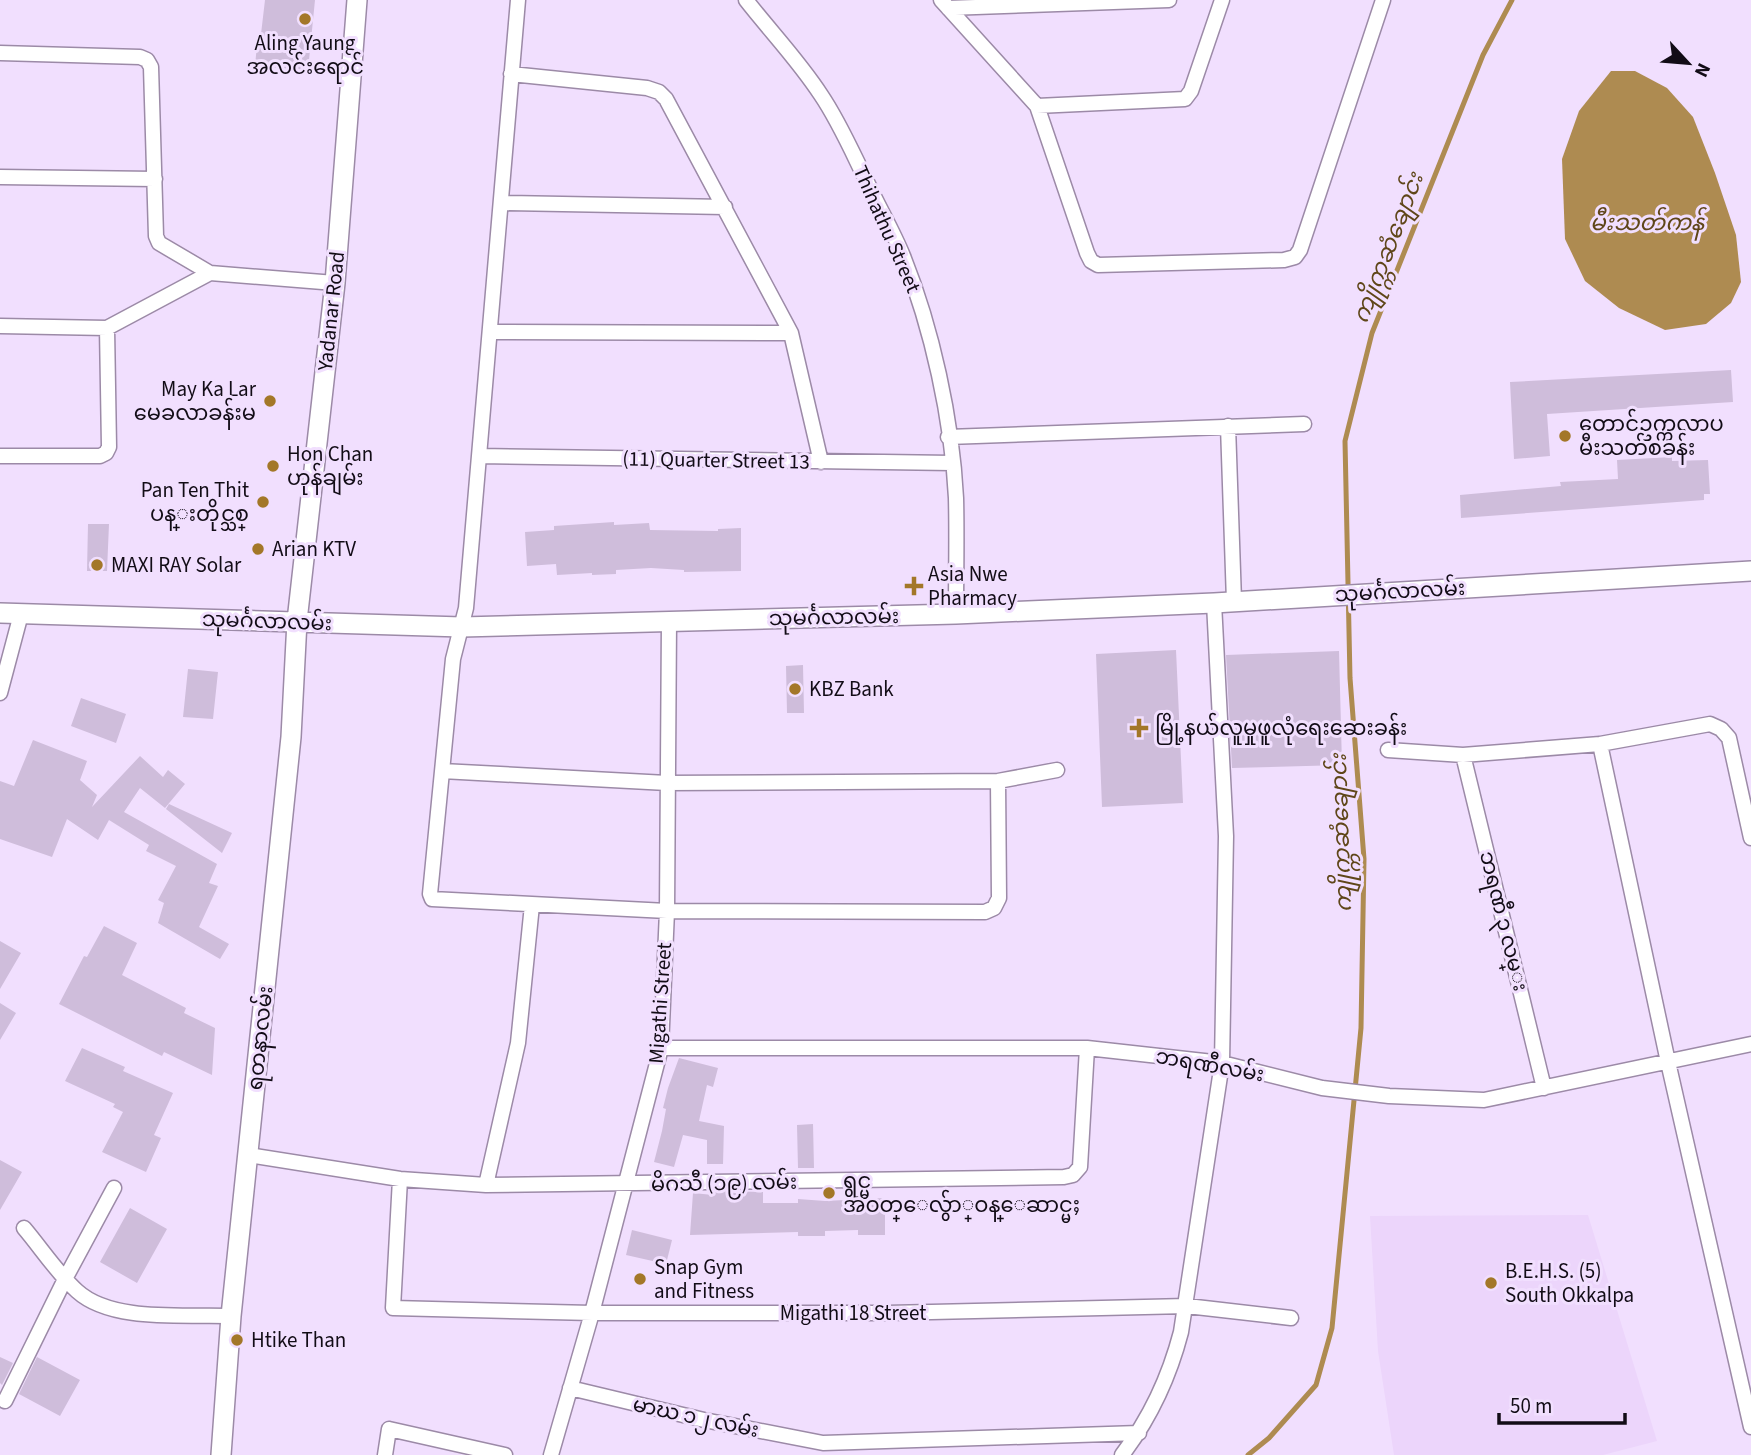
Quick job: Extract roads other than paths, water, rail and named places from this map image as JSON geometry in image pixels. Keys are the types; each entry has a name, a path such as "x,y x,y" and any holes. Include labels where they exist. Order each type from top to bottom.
{"main road":[{"name":"Yadanar Road","path":"298,621 335,283 357,0"},
{"name":"သုမင်္ဂလာလမ်း","path":"0,613 462,627 956,614 1214,603 1751,571"},
{"name":"ရတနာလမ်း","path":"221,1455 231,1316 290,737 298,621"}],"street":[{"path":"519,0 466,608 453,659 430,894 432,899 667,911 985,912 994,908 999,898 998,781"},
{"name":"Thihathu Street","path":"746,0 795,57 822,96 902,253 933,345 952,463 956,496 956,614"},
{"path":"945,4 1169,0"},
{"path":"1037,106 1185,99 1191,91 1222,0"},
{"path":"945,4 1037,106 1091,261 1098,265 1284,260 1295,257 1300,250 1383,0"},
{"path":"0,53 140,57 147,60 151,66 156,236 159,243 210,273 335,283"},
{"path":"512,75 647,88 659,92 666,99 790,333 821,462"},
{"path":"0,177 155,179"},
{"path":"502,203 725,207"},
{"path":"0,326 107,328 210,273"},
{"path":"0,456 100,456 106,453 109,447 107,328"},
{"path":"490,332 790,333"},
{"path":"948,437 1304,424"},
{"path":"1228,426 1234,601"},
{"name":"(11) Quarter Street 13","path":"480,456 952,463"},
{"path":"1122,1455 1139,1433 1160,1396 1172,1367 1187,1306 1222,1063 1226,836 1214,603"},
{"path":"0,693 21,614"},
{"name":"Migathi Street","path":"551,1455 592,1313 660,1048 667,911 669,621"},
{"path":"1388,750 1463,755 1600,744 1710,724 1721,729 1729,738 1751,838"},
{"path":"1600,744 1668,1062 1744,1360 1751,1427"},
{"name":"ဘရဏီ ၃ လမ္း","path":"1463,755 1545,1088"},
{"path":"442,771 667,783 998,781 1057,771"},
{"path":"486,1185 517,1053 532,905"},
{"name":"ဘရဏီလမ်း","path":"660,1048 1087,1048 1222,1063 1322,1088 1389,1096 1484,1100 1751,1044"},
{"name":"မိဂသီ (၁၉) လမ်း","path":"248,1155 400,1179 486,1185 626,1185 1073,1175 1080,1167 1087,1048"},
{"name":"Migathi 18 Street","path":"400,1179 393,1308 592,1313 888,1313 1187,1306 1291,1318"},
{"path":"5,1401 65,1279 114,1188"},
{"path":"24,1228 78,1293 115,1310 158,1315 231,1316"},
{"name":"မာဃ ၁၂ လမ်း","path":"570,1388 822,1449 1139,1433"},
{"path":"385,1455 389,1429 505,1455"}],"water":[{"name":"မီးသတ်ကန်","path":"1611,71 1635,71 1667,88 1693,117 1715,173 1736,235 1741,282 1731,303 1706,324 1665,330 1619,308 1585,281 1565,239 1562,159 1579,111"}],"waterway":[{"name":"ကျိုက္ကဆံချောင်း","path":"1248,1455 1269,1438 1316,1385 1332,1328 1361,1028 1364,859 1350,678 1345,441 1372,333 1483,55 1512,0"}],"place":[{"name":"Aling Yaung အလင်းရောင်","path":"305,19"},
{"name":"May Ka Lar မေခလာခန်းမ","path":"270,401"},
{"name":"တောင်ဥက္ကလာပ မီးသတ်စခန်း","path":"1565,436"},
{"name":"Hon Chan ဟုန်ချမ်း","path":"273,466"},
{"name":"Pan Ten Thit ပန္းတိုင္သစ္","path":"263,502"},
{"name":"Arian KTV","path":"258,549"},
{"name":"MAXI RAY Solar","path":"97,565"},
{"name":"Asia Nwe Pharmacy","path":"914,586"},
{"name":"KBZ Bank","path":"795,689"},
{"name":"မြို့နယ်လူမှုဖူလုံရေးဆေးခန်း","path":"1139,728"},
{"name":"ရွင္မ အဝတ္ေလွ်ာ္ဝန္ေဆာင္မႈ","path":"829,1193"},
{"name":"Snap Gym and Fitness","path":"640,1279"},
{"name":"B.E.H.S. (5) South Okkalpa","path":"1491,1283"},
{"name":"Htike Than","path":"237,1340"}]}
